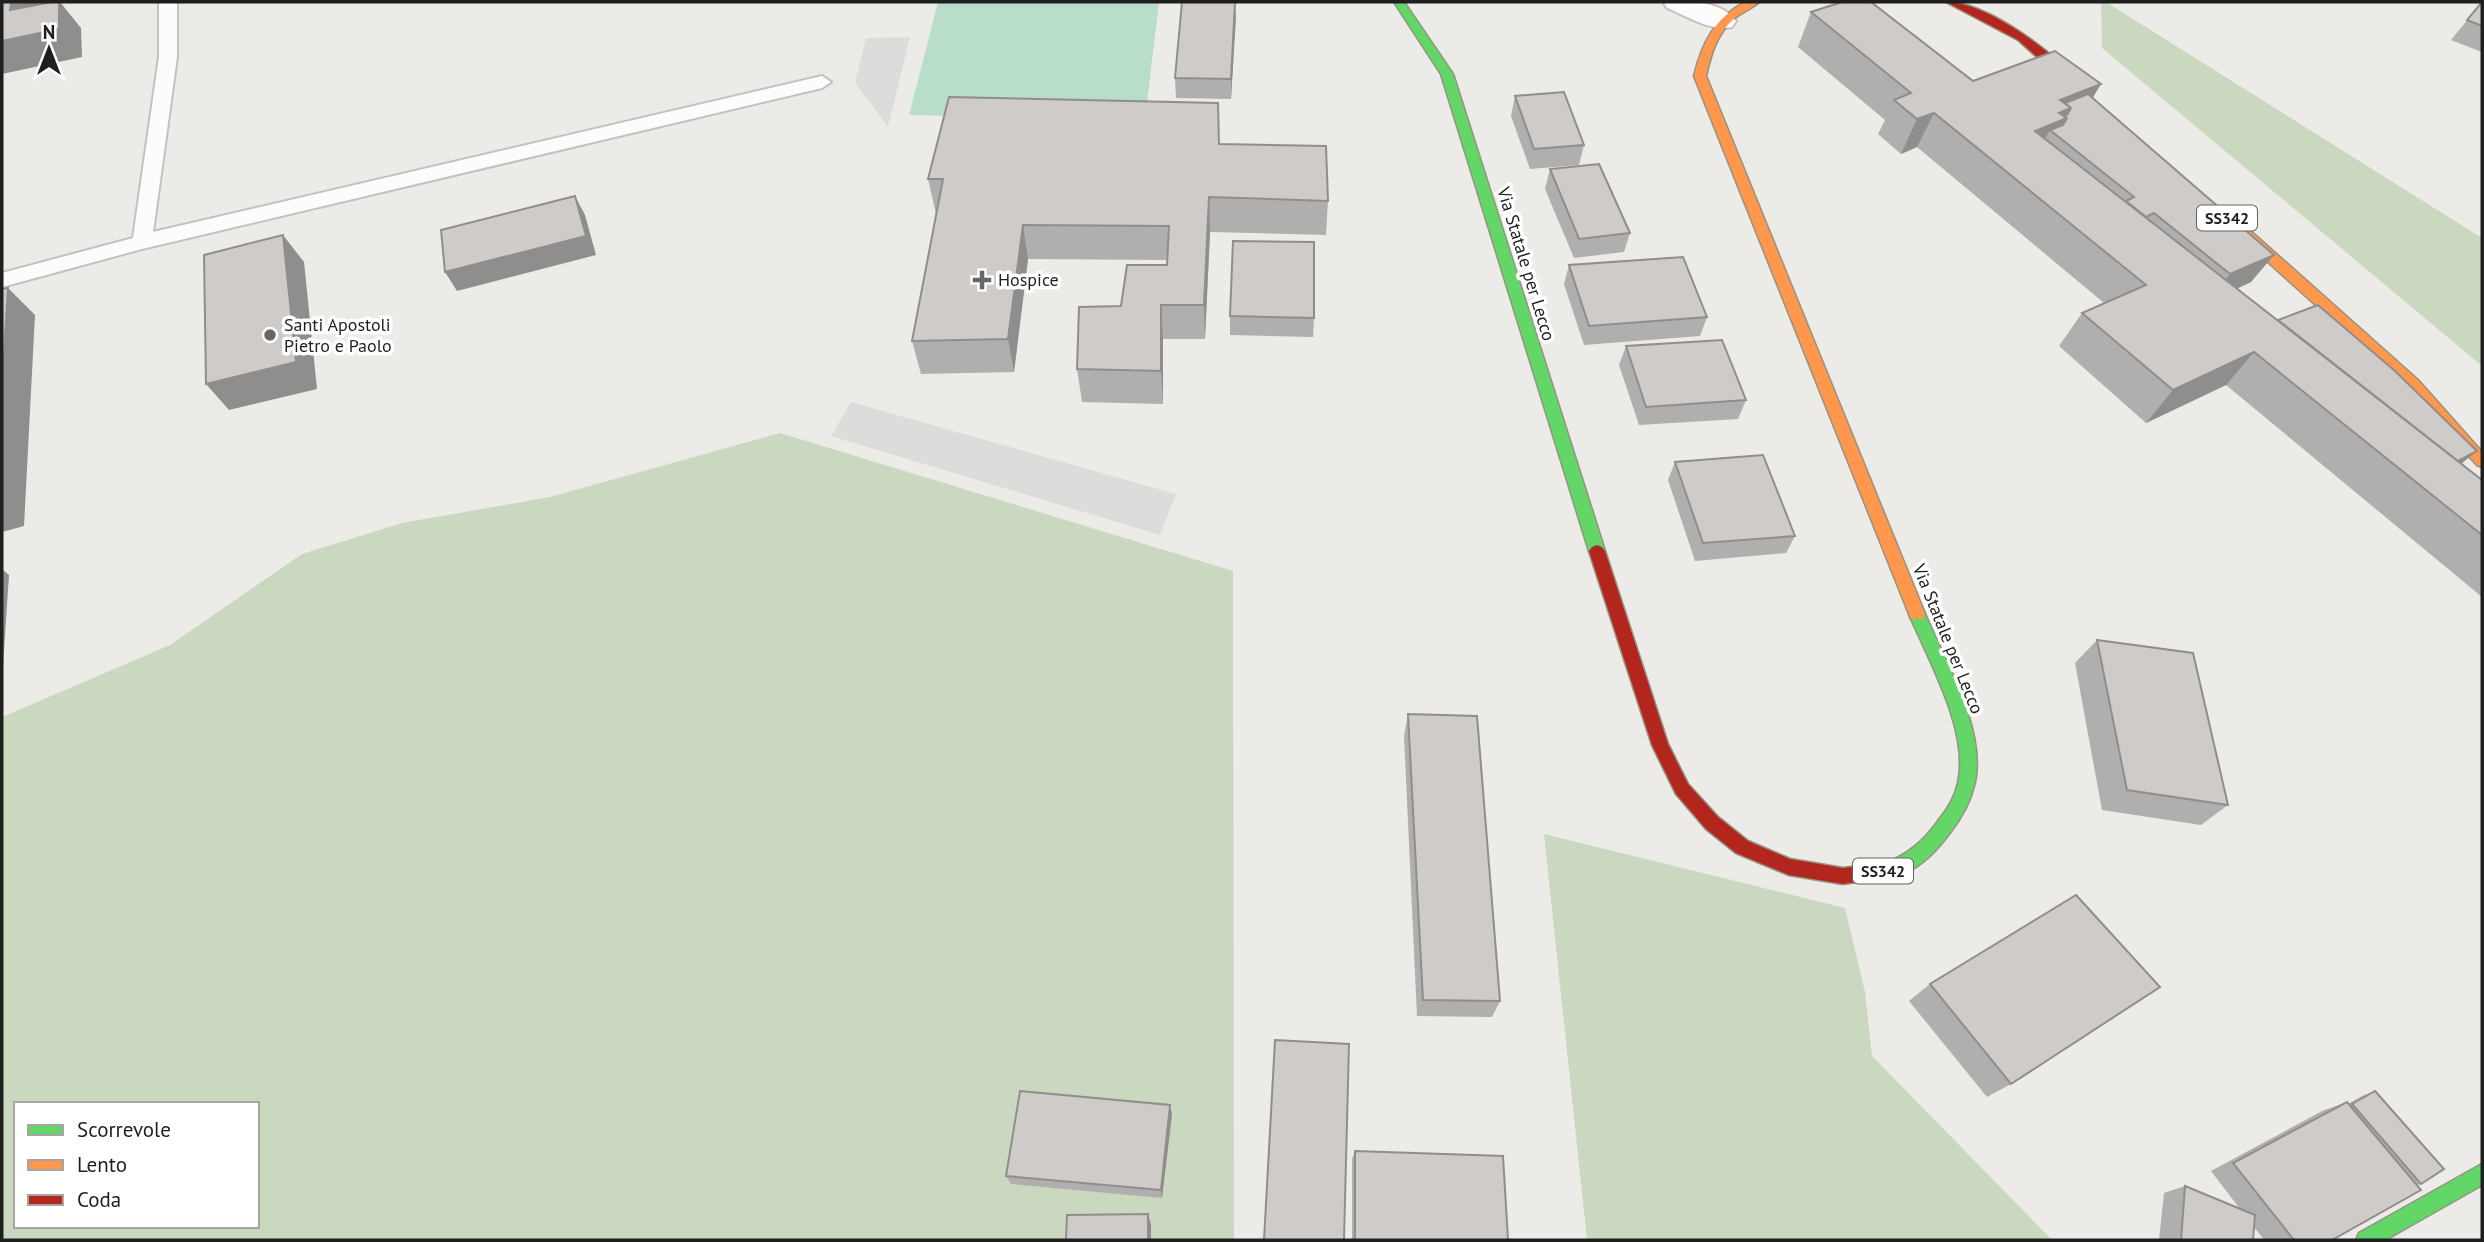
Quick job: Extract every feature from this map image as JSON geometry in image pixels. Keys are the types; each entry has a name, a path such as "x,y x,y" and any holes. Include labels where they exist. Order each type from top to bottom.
{"main road":[{"name":"Via Statale per Lecco","path":"1399,2 1447,74 1642,695 1682,789 1712,823 1742,847 1788,867 1843,876 1896,869 1927,849 1954,815 1968,774 1964,730 1700,76 1705,45 1722,21 1752,2"},
{"path":"1951,2 1980,14 2022,38 2094,101"},
{"name":"SS342","path":"2218,209 2413,384 2482,461"},
{"path":"2366,1240 2482,1174"}],"street":[{"path":"1677,2 1722,21"}],"lane":[{"path":"142,242 168,57 168,2"},
{"path":"2,280 142,242 822,82"}],"green space":[{"path":"938,2 1159,2 1145,120 909,115"},
{"path":"2101,2 2106,2 2482,238 2482,366 2102,48"},
{"path":"780,433 1233,571 1234,1240 2,1240 2,717 170,645 302,554 402,523 550,497"},
{"path":"1544,834 1845,908 1865,992 1872,1056 2052,1240 1587,1240"}],"shaded area":[{"path":"910,37 888,127 855,83 866,38"},
{"path":"851,402 1176,494 1160,535 831,436"}],"building":[{"path":"2,2 11,2 10,10 59,2 59,29 2,41"},
{"path":"1182,2 1235,2 1231,79 1175,78"},
{"path":"1842,2 1871,2 1973,81 2055,51 2101,84 2060,100 2071,108 2059,113 2067,118 2035,131 2482,480 2482,535 2254,352 2173,390 2082,313 2146,285 1934,113 1917,119 1894,100 1911,93 1811,12"},
{"path":"2482,2 2482,26 2467,20"},
{"path":"1564,92 1584,145 1534,149 1515,96"},
{"path":"2088,94 2274,255 2230,274 2154,213 2146,217 2126,201 2134,197 2050,130 2063,125 2067,118 2064,116 2071,108 2065,103"},
{"name":"Hospice","path":"949,97 1218,103 1219,144 1326,146 1328,201 1209,197 1204,305 1161,305 1161,371 1077,369 1079,307 1121,306 1127,265 1167,265 1169,226 1023,225 1008,339 912,341 943,179 928,179"},
{"path":"1599,164 1630,233 1579,239 1550,169"},
{"path":"575,196 586,236 445,272 441,230"},
{"path":"283,235 296,362 206,384 204,255"},
{"path":"1233,241 1314,242 1314,318 1230,316"},
{"path":"1683,257 1707,317 1589,326 1569,265"},
{"path":"8,288 2,386 2,289"},
{"path":"2318,305 2395,371 2477,451 2458,461 2278,320"},
{"path":"1722,340 1746,400 1646,407 1626,346"},
{"path":"1763,455 1795,536 1703,543 1675,462"},
{"path":"2097,640 2193,653 2228,805 2127,790"},
{"path":"1408,714 1477,716 1500,1001 1423,1000"},
{"path":"2076,895 2160,987 2011,1084 1930,984"},
{"path":"1275,1040 1349,1044 1344,1240 1264,1240"},
{"path":"1020,1091 1170,1105 1161,1190 1006,1176"},
{"path":"2375,1091 2444,1169 2421,1184 2352,1104"},
{"path":"2347,1102 2421,1190 2332,1240 2294,1240 2233,1163"},
{"path":"1355,1151 1503,1156 1508,1240 1355,1240"},
{"path":"2185,1186 2255,1215 2253,1240 2181,1240"},
{"path":"1148,1214 1148,1240 1066,1240 1067,1215"}],"traffic: fast":[{"path":"1399,2 1447,74 1597,551"},
{"path":"1890,870 1916,857 1937,836 1961,799 1968,774 1968,756 1959,714 1917,614"},
{"path":"2366,1240 2482,1174"}],"traffic: slow":[{"path":"1753,2 1731,15 1716,32 1706,52 1700,76 1917,614"},
{"path":"2232,222 2413,384 2482,461"}],"traffic: jam":[{"path":"1951,2 1980,14 2022,38 2081,90"},
{"path":"1597,551 1660,745 1682,789 1712,823 1742,847 1789,867 1843,876 1890,870"}],"place":[{"name":"Hospice","path":"982,280"},
{"name":"Santi Apostoli Pietro e Paolo","path":"270,335"}]}
